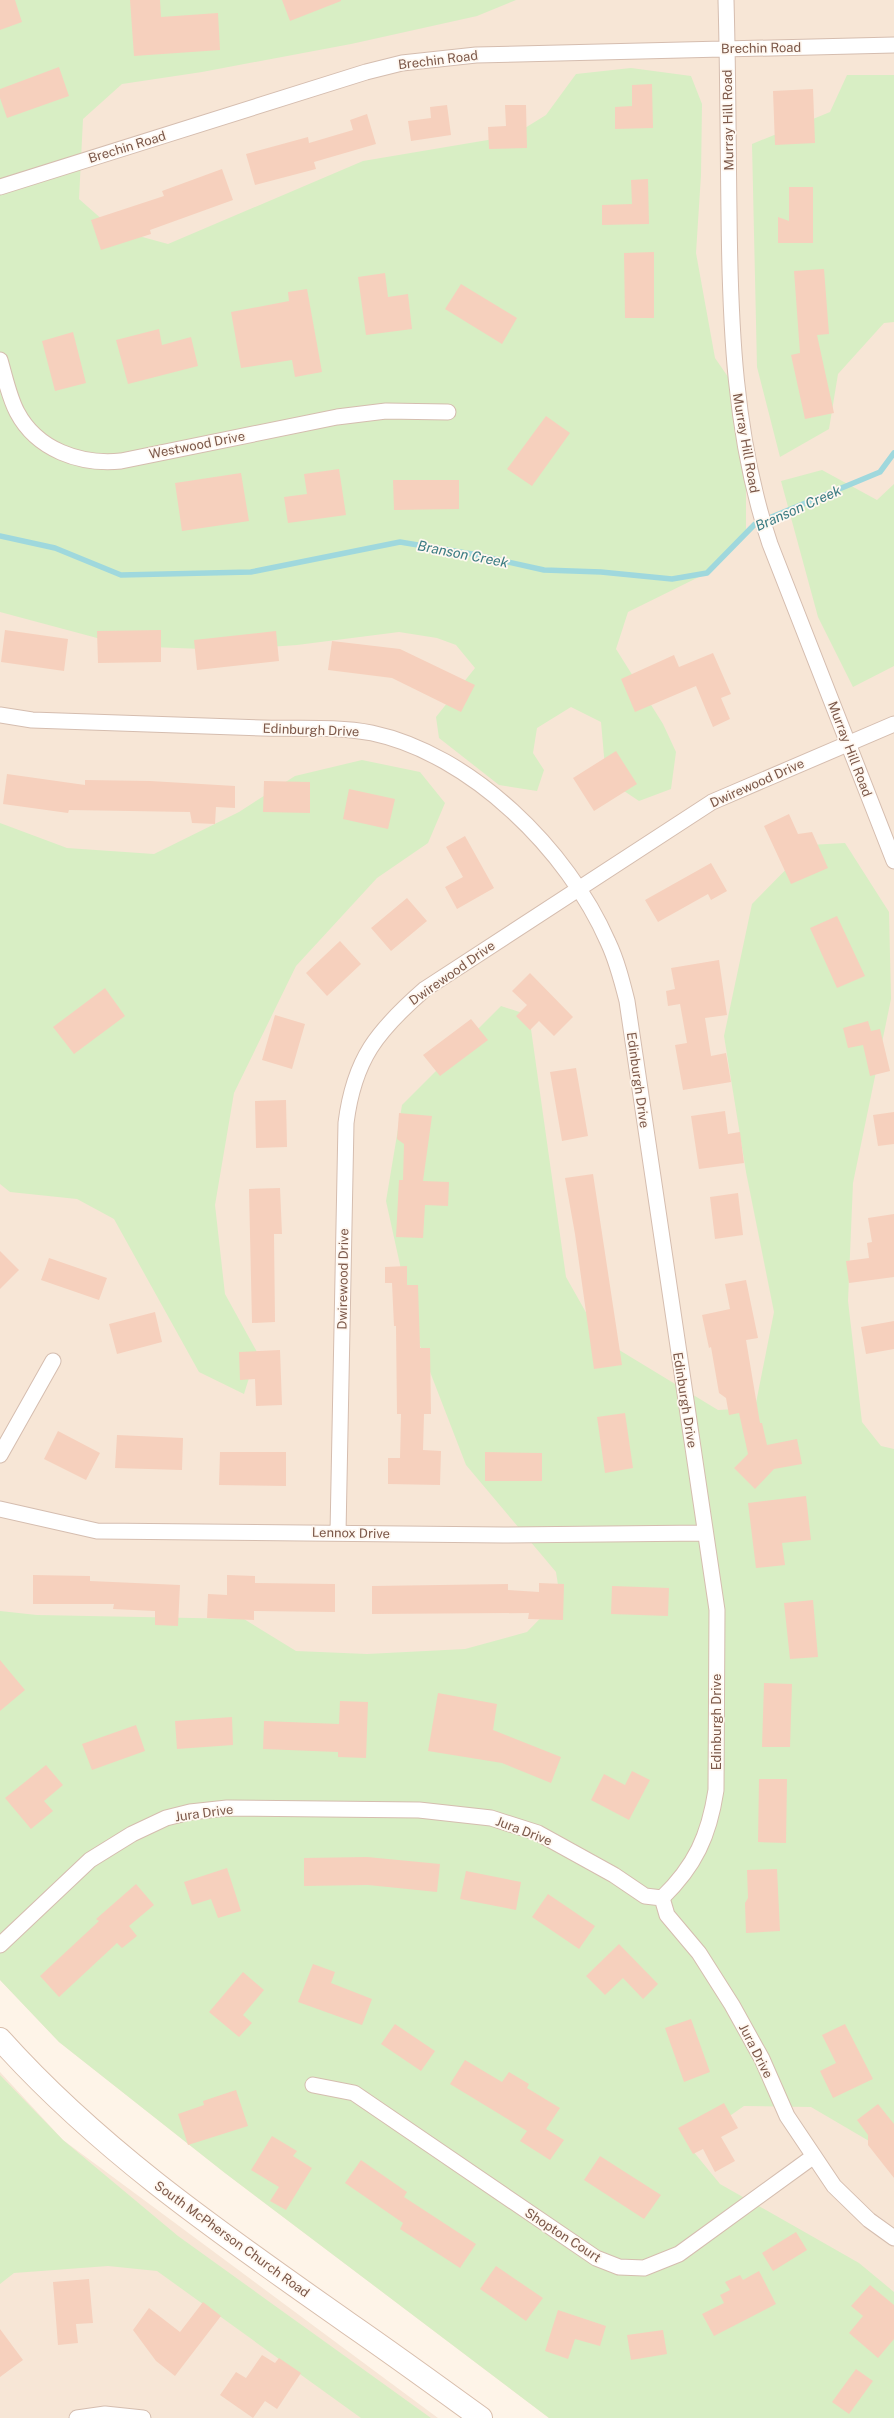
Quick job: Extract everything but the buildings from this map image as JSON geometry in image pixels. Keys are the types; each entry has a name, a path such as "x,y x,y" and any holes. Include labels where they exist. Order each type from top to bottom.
{"main road":[{"name":"South McPherson Church Road","path":"0,2039 65,2104 120,2154 188,2209 481,2418"}],"street":[{"name":"Murray Hill Road","path":"726,0 728,48 730,313 736,387 748,461 758,509 770,544 894,861"},
{"name":"Brechin Road","path":"0,187 366,72 402,63 476,54 894,45"},
{"name":"Westwood Drive","path":"0,360 16,411 30,431 39,440 60,453 96,462 121,461 337,417 386,411 448,412"},
{"name":"Edinburgh Drive","path":"0,715 32,720 274,729 335,729 371,733 407,743 452,765 482,786 545,846 578,889 608,942 621,977 627,1001 717,1610 716,1790 709,1827 700,1849 686,1871 662,1898"},
{"name":"Dwirewood Drive","path":"338,1533 346,1123 349,1099 356,1075 373,1042 397,1014 425,989 712,802 894,724"},
{"path":"0,1455 53,1361"},
{"name":"Lennox Drive","path":"0,1509 97,1531 338,1533 705,1533"},
{"name":"Jura Drive","path":"0,1945 90,1860 132,1834 166,1818 190,1812 227,1808 419,1810 491,1818 538,1833 614,1875 645,1896 662,1898 667,1915 699,1953 732,2005 762,2059 787,2116 814,2156 842,2195 869,2220 894,2238"},
{"name":"Shopton Court","path":"313,2085 354,2092 596,2258 619,2267 644,2268 679,2254 814,2156"},
{"path":"77,2418 105,2414 143,2418"}],"shaded area":[{"path":"0,0 894,0 894,2418 549,2418 225,2173 59,2042 0,1980"},
{"path":"0,2072 63,2140 438,2418 0,2418"}],"green space":[{"path":"0,0 516,0 477,16 351,44 202,72 122,84 83,119 79,199 113,229 168,244 363,161 512,136 546,115 576,74 631,68 691,76 702,104 701,175 696,253 715,358 735,387 746,420 746,533 707,573 628,612 616,649 663,724 676,752 671,789 639,801 606,779 601,722 571,707 537,728 533,753 544,770 537,791 499,785 439,738 436,717 475,668 456,645 437,638 399,632 297,645 227,650 127,646 0,612"},
{"path":"847,75 894,75 894,322 884,323 838,374 829,429 780,457 757,367 752,144 830,112"},
{"path":"822,470 877,500 894,484 894,666 853,687 818,617 781,481"},
{"path":"362,760 420,772 445,803 428,843 377,878 296,966 234,1093 215,1205 225,1294 257,1352 244,1394 199,1372 114,1219 77,1199 10,1192 0,1184 0,823 67,848 154,854 239,812 295,776"},
{"path":"845,843 889,912 891,999 853,1183 848,1301 862,1422 881,1446 894,1449 894,2143 869,2141 811,2107 744,2106 688,2145 720,2184 859,2263 894,2292 894,2418 549,2418 225,2173 59,2042 0,1980 0,1611 37,1615 244,1619 296,1651 367,1654 465,1649 527,1632 560,1598 556,1572 466,1465 415,1333 386,1201 402,1105 501,1006 529,1015 566,1277 601,1339 718,1410 755,1408 774,1312 746,1172 724,1036 752,904 810,845"},
{"path":"0,2075 63,2140 178,2236 431,2418 361,2418 157,2271 108,2266 14,2273 0,2284"}],"waterway":[{"name":"Branson Creek","path":"0,536 55,548 121,575 251,572 400,542 472,554 544,570 601,572 672,579 707,573 755,524 880,472 894,453"}]}
